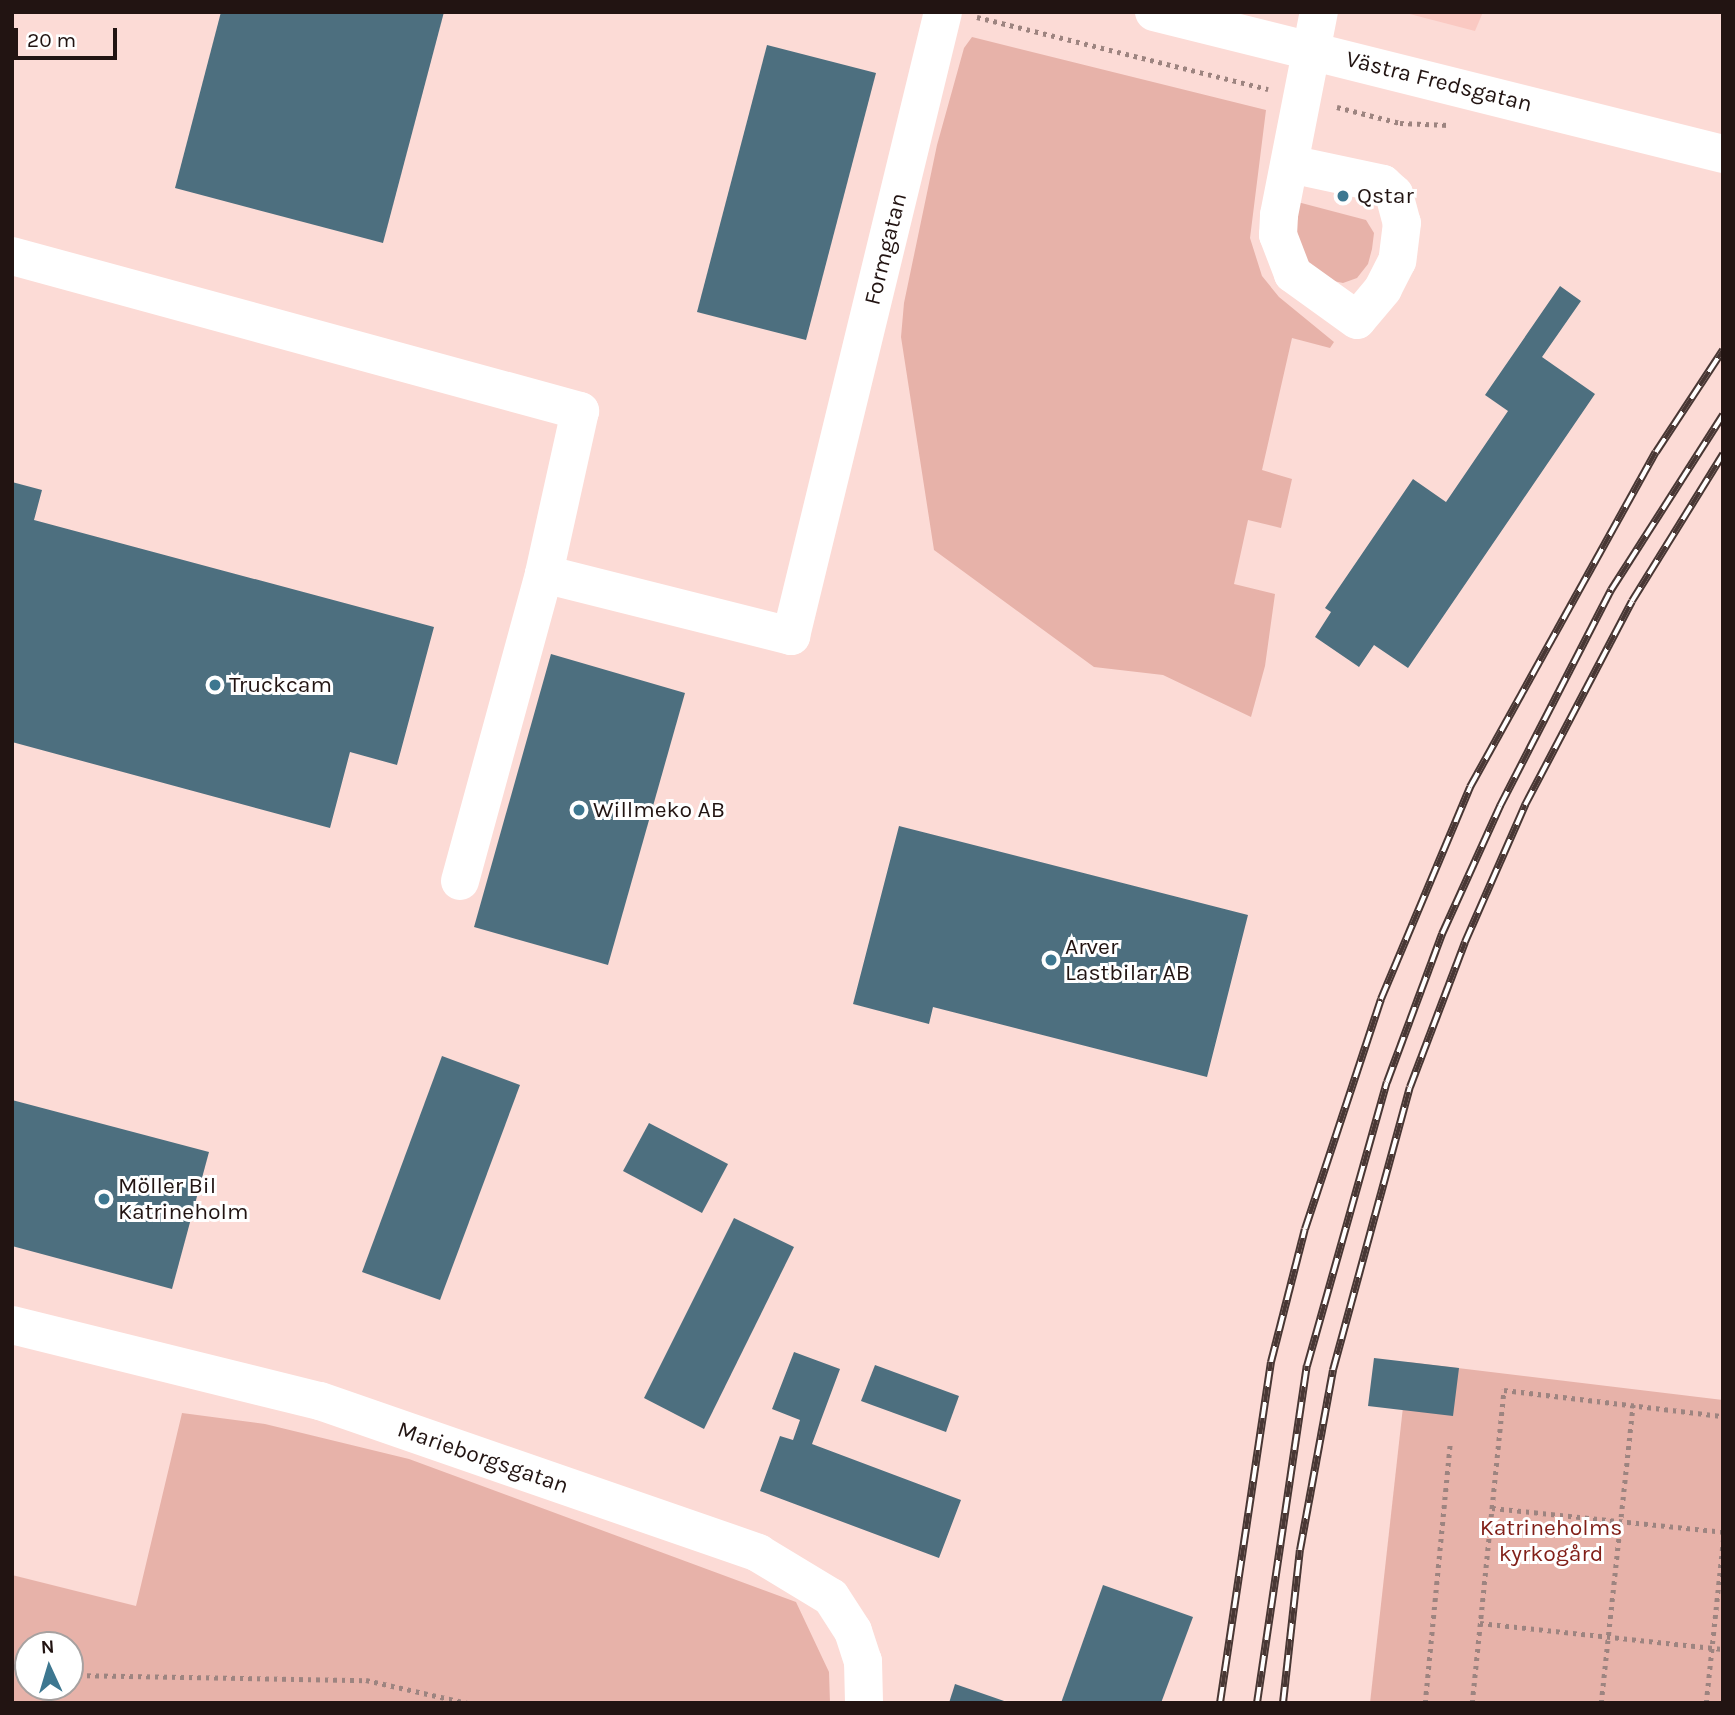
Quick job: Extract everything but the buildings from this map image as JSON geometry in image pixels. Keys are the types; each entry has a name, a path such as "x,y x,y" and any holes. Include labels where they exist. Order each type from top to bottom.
{"street":[{"name":"Formgatan","path":"544,574 791,636 943,12"},
{"name":"Västra Fredsgatan","path":"1154,12 1723,154"},
{"path":"1290,163 1319,12"},
{"path":"12,256 580,411 544,574 460,881"},
{"name":"Marieborgsgatan","path":"12,1325 320,1401 758,1553 831,1597 853,1631 863,1661 864,1703"}],"path":[{"path":"1472,1703 1504,1390 1723,1416"},
{"path":"1601,1703 1633,1405"},
{"path":"1425,1703 1450,1444"},
{"path":"1492,1508 1723,1532"},
{"path":"1706,1703 1723,1540"},
{"path":"1480,1623 1723,1649"},
{"path":"84,1675 366,1680 467,1703"}],"shaded area":[{"path":"1402,12 1483,12 1475,31"}],"green space":[{"path":"972,37 1266,110 1250,238 1262,276 1279,297 1334,342 1330,348 1292,338 1262,470 1292,479 1281,528 1248,520 1234,584 1275,594 1265,666 1251,717 1163,675 1094,667 934,550 901,337 904,303 937,145 964,48"},
{"path":"1290,200 1366,220 1374,233 1372,249 1368,264 1357,278 1343,283 1319,278 1302,264"},
{"name":"Katrineholms kyrkogård","path":"1408,1362 1723,1400 1723,1703 1370,1703"},
{"path":"182,1413 265,1424 409,1459 796,1602 829,1672 830,1703 12,1703 12,1575 136,1606"}],"railway":[{"path":"1220,1703 1271,1362 1305,1229 1381,999 1470,787 1656,452 1723,350"},
{"path":"1257,1703 1307,1366 1387,1082 1442,934 1500,806 1611,590 1723,415"},
{"path":"1283,1703 1300,1550 1333,1370 1410,1087 1465,942 1525,805 1632,601 1723,454"}],"place":[{"name":"Qstar","path":"1343,196"},
{"name":"Truckcam","path":"215,685"},
{"name":"Willmeko AB","path":"579,810"},
{"name":"Arver Lastbilar AB","path":"1051,960"},
{"name":"Möller Bil Katrineholm","path":"104,1199"}]}
